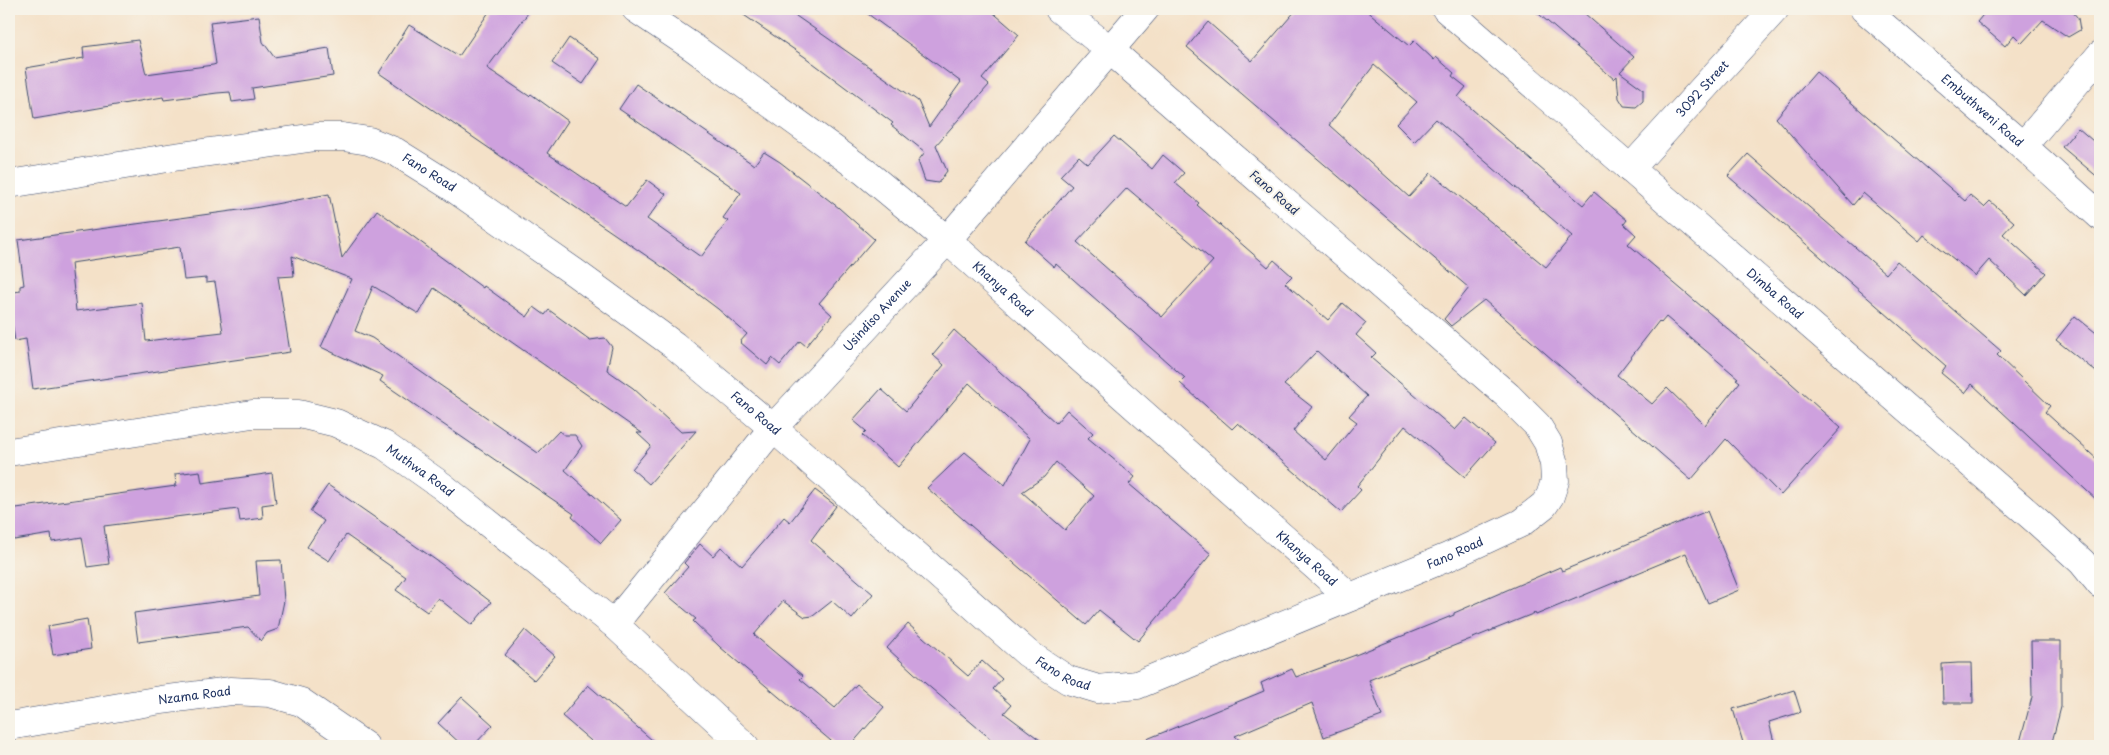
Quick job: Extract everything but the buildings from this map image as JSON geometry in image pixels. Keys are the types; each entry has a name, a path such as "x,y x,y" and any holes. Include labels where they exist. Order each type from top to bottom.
{"street":[{"name":"Khanya Road","path":"636,9 694,48 865,172 946,240 1350,597"},
{"name":"Fano Road","path":"9,184 174,157 316,137 343,137 369,141 396,152 574,272 674,345 772,428 1027,653 1068,680 1098,688 1137,685 1448,557 1521,523 1544,505 1555,480 1554,464 1548,443 1537,425 1508,396 1110,50 1059,9"},
{"name":"Usindiso Avenue","path":"614,624 772,428 946,240 1146,9"},
{"name":"Dimba Road","path":"1446,9 2031,516 2082,562 2100,584"},
{"name":"3092 Street","path":"1630,169 1775,9"},
{"name":"Embuthweni Road","path":"1864,9 2023,146 2100,216"},
{"path":"2023,146 2100,55"},
{"name":"Muthwa Road","path":"9,452 252,414 299,414 336,423 384,445 442,486 614,624 745,746"},
{"name":"Nzama Road","path":"9,726 161,700 231,691 270,693 301,702 365,746"}]}
